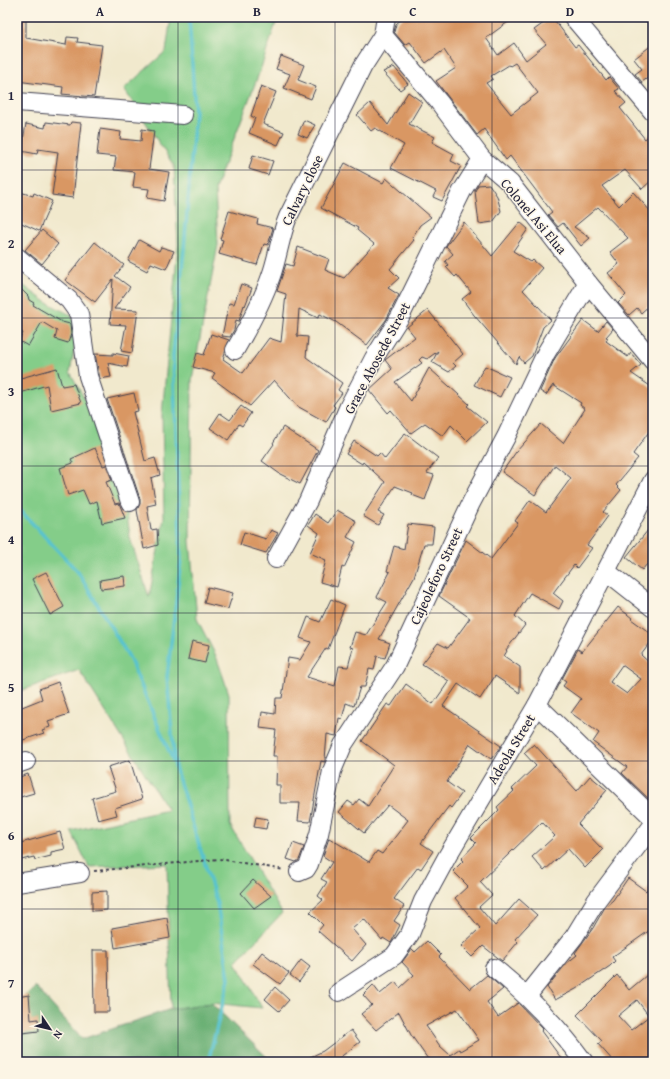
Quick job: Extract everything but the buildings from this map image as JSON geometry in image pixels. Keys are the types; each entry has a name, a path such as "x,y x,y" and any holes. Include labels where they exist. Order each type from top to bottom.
{"street":[{"path":"384,35 386,17"},
{"path":"573,17 653,112"},
{"name":"Colonel Asi Elua","path":"384,35 439,102 482,159 510,183 588,283 653,361"},
{"name":"Calvary close","path":"235,350 256,313 272,274 280,236 288,217 363,66 384,35"},
{"path":"17,102 183,116"},
{"name":"Grace Abosede Street","path":"276,559 308,501 353,399 374,358 400,317 462,191 482,159"},
{"path":"17,257 69,300 80,314 88,376 130,502"},
{"name":"Cajeoleforo Street","path":"299,872 306,869 309,864 319,834 332,771 342,745 395,666 471,503 506,437 546,354 588,283"},
{"name":"Adeola Street","path":"339,992 394,956 410,934 423,901 537,705 653,480"},
{"path":"606,571 653,608"},
{"path":"537,705 653,818"},
{"path":"527,996 574,937 596,901 653,825"},
{"path":"17,883 80,872"},
{"path":"494,968 527,996 572,1045 584,1062"}],"path":[{"path":"80,872 219,859 299,872"}],"green space":[{"path":"171,17 278,17 261,68 215,189 218,245 192,380 190,541 197,619 216,656 229,694 230,825 282,913 236,962 262,1008 211,1003 171,1009 167,864 89,867 71,831 168,810 79,670 17,692 17,281 46,302 71,315 78,330 70,372 104,435 124,488 130,538 149,597 164,518 162,414 178,245 174,166 124,89 166,51"},
{"path":"36,987 82,1039 171,1009 211,1003 272,1062 17,1062 17,1003"}],"waterway":[{"path":"189,17 195,112 184,250 173,356 181,559 167,677 175,767 217,903 229,979 208,1062"},
{"path":"17,507 78,572 129,657 174,763"}]}
